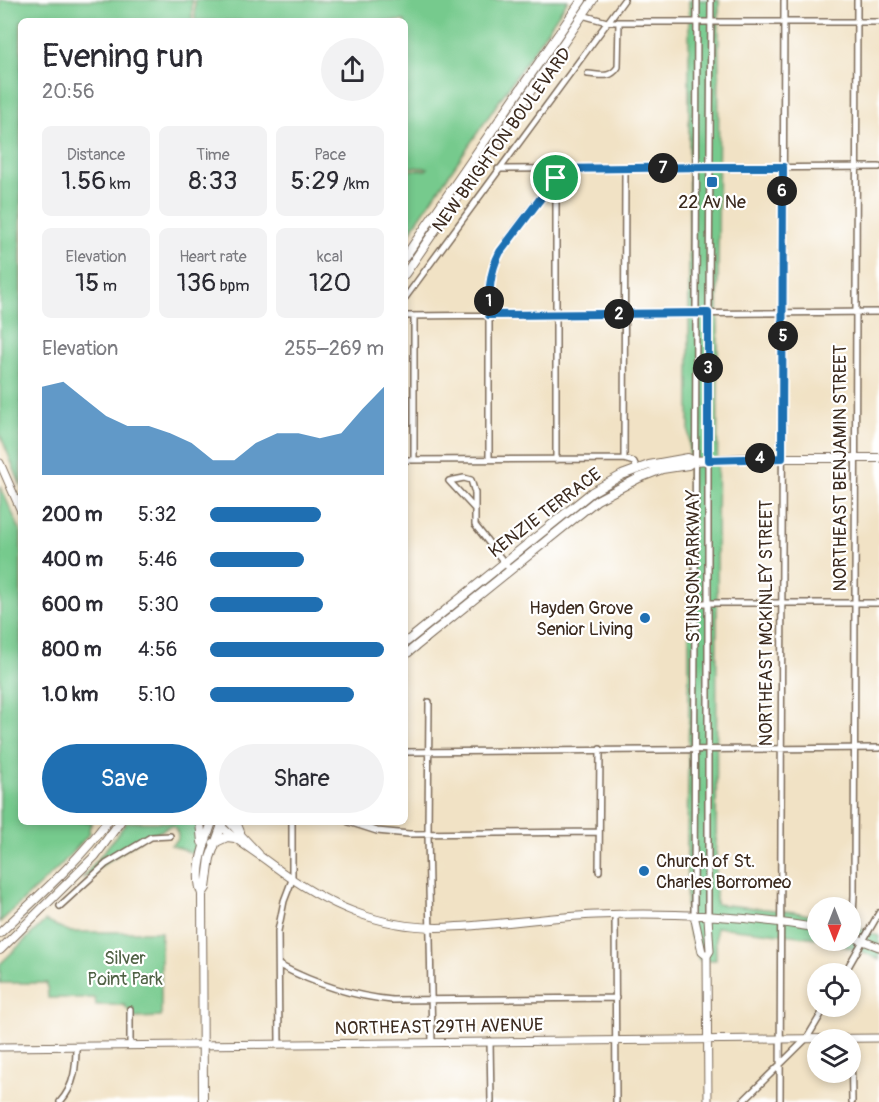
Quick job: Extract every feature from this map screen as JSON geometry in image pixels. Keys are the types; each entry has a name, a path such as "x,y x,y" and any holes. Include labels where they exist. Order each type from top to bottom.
{"main road":[{"name":"NEW BRIGHTON BOULEVARD","path":"408,253 582,0"},
{"name":"NEW BRIGHTON BOULEVARD","path":"408,270 593,0"},
{"name":"KENZIE TERRACE","path":"408,641 592,492 638,468 675,459 688,458 694,461 688,465 662,469 639,478 597,500 408,653"},
{"path":"694,461 879,458"},
{"path":"0,933 66,871 105,825"},
{"path":"0,950 95,856 118,825"},
{"path":"200,825 203,853 200,889 202,894 203,1102"},
{"path":"203,853 211,825"},
{"path":"202,894 206,888 214,843 221,825"},
{"path":"214,843 237,835 237,825"}],"street":[{"name":"NEW BRIGHTON BOULEVARD","path":"408,294 624,0"},
{"name":"STINSON PARKWAY","path":"694,915 697,0"},
{"name":"STINSON PARKWAY","path":"708,916 708,313 711,0"},
{"name":"NORTHEAST MCKINLEY STREET","path":"780,1102 784,0"},
{"name":"NORTHEAST BENJAMIN STREET","path":"852,897 857,0"},
{"path":"574,11 607,22 879,22"},
{"path":"588,74 606,76 612,74 618,67 619,22"},
{"path":"498,169 879,167"},
{"path":"556,169 556,460"},
{"path":"626,169 627,459"},
{"path":"489,459 489,285 494,263 556,178"},
{"path":"408,316 879,312"},
{"path":"414,316 414,460"},
{"path":"408,460 627,459 638,468 639,478"},
{"path":"0,463 18,504"},
{"path":"474,508 449,481 464,478 471,480 475,493 474,508 477,530 510,570"},
{"path":"694,603 879,603"},
{"path":"429,702 428,834 432,1042"},
{"path":"408,752 879,748"},
{"path":"599,871 600,749"},
{"path":"224,825 237,835 249,850 313,893 348,910 390,923 461,927 543,918 615,914 694,915 807,926"},
{"path":"279,1044 278,931 284,901 292,880 292,825"},
{"path":"360,825 385,832 428,834 599,832"},
{"path":"60,906 106,864 151,837 170,836"},
{"path":"66,871 82,884"},
{"path":"851,963 879,913"},
{"path":"615,914 616,1102"},
{"path":"694,915 702,952 707,956"},
{"path":"708,916 710,951 707,956 708,1102"},
{"path":"861,940 879,947"},
{"path":"279,965 321,984 365,997 392,1000 616,999"},
{"path":"130,1009 130,1046"},
{"path":"742,1102 807,1038"},
{"name":"NORTHEAST 29TH AVENUE","path":"0,1047 807,1038"},
{"name":"NORTHEAST 29TH AVENUE","path":"861,1038 879,1038"},
{"path":"490,1041 491,1102"},
{"path":"60,1102 73,1082 76,1046"},
{"path":"852,1083 852,1102"}],"green space":[{"path":"0,0 192,0 192,18 18,18 18,479 0,434"},
{"path":"195,0 568,0 408,235 408,170 428,168 408,167 408,18 195,18"},
{"path":"689,0 719,0 716,904 807,915 807,937 716,927 716,960 699,960 686,923 689,697"},
{"path":"0,486 18,525 18,825 91,825 90,833 60,866 0,922"},
{"path":"125,825 196,825 197,855 171,845 178,839 178,834 174,826 169,826 146,836 82,879"},
{"name":"Silver Point Park","path":"45,921 71,932 161,932 161,1017 135,1018 124,1005 96,1005 95,998 48,998 47,983 0,983 0,964"},
{"path":"861,929 879,936 879,960 860,951"}],"place":[{"name":"22 Av Ne","path":"712,182"},
{"name":"Hayden Grove Senior Living","path":"645,618"},
{"name":"Church of St. Charles Borromeo","path":"644,871"}],"route":[{"path":"783,167 782,458 708,460 708,313 489,315 489,285 494,263 556,178 556,169 783,167"}]}
